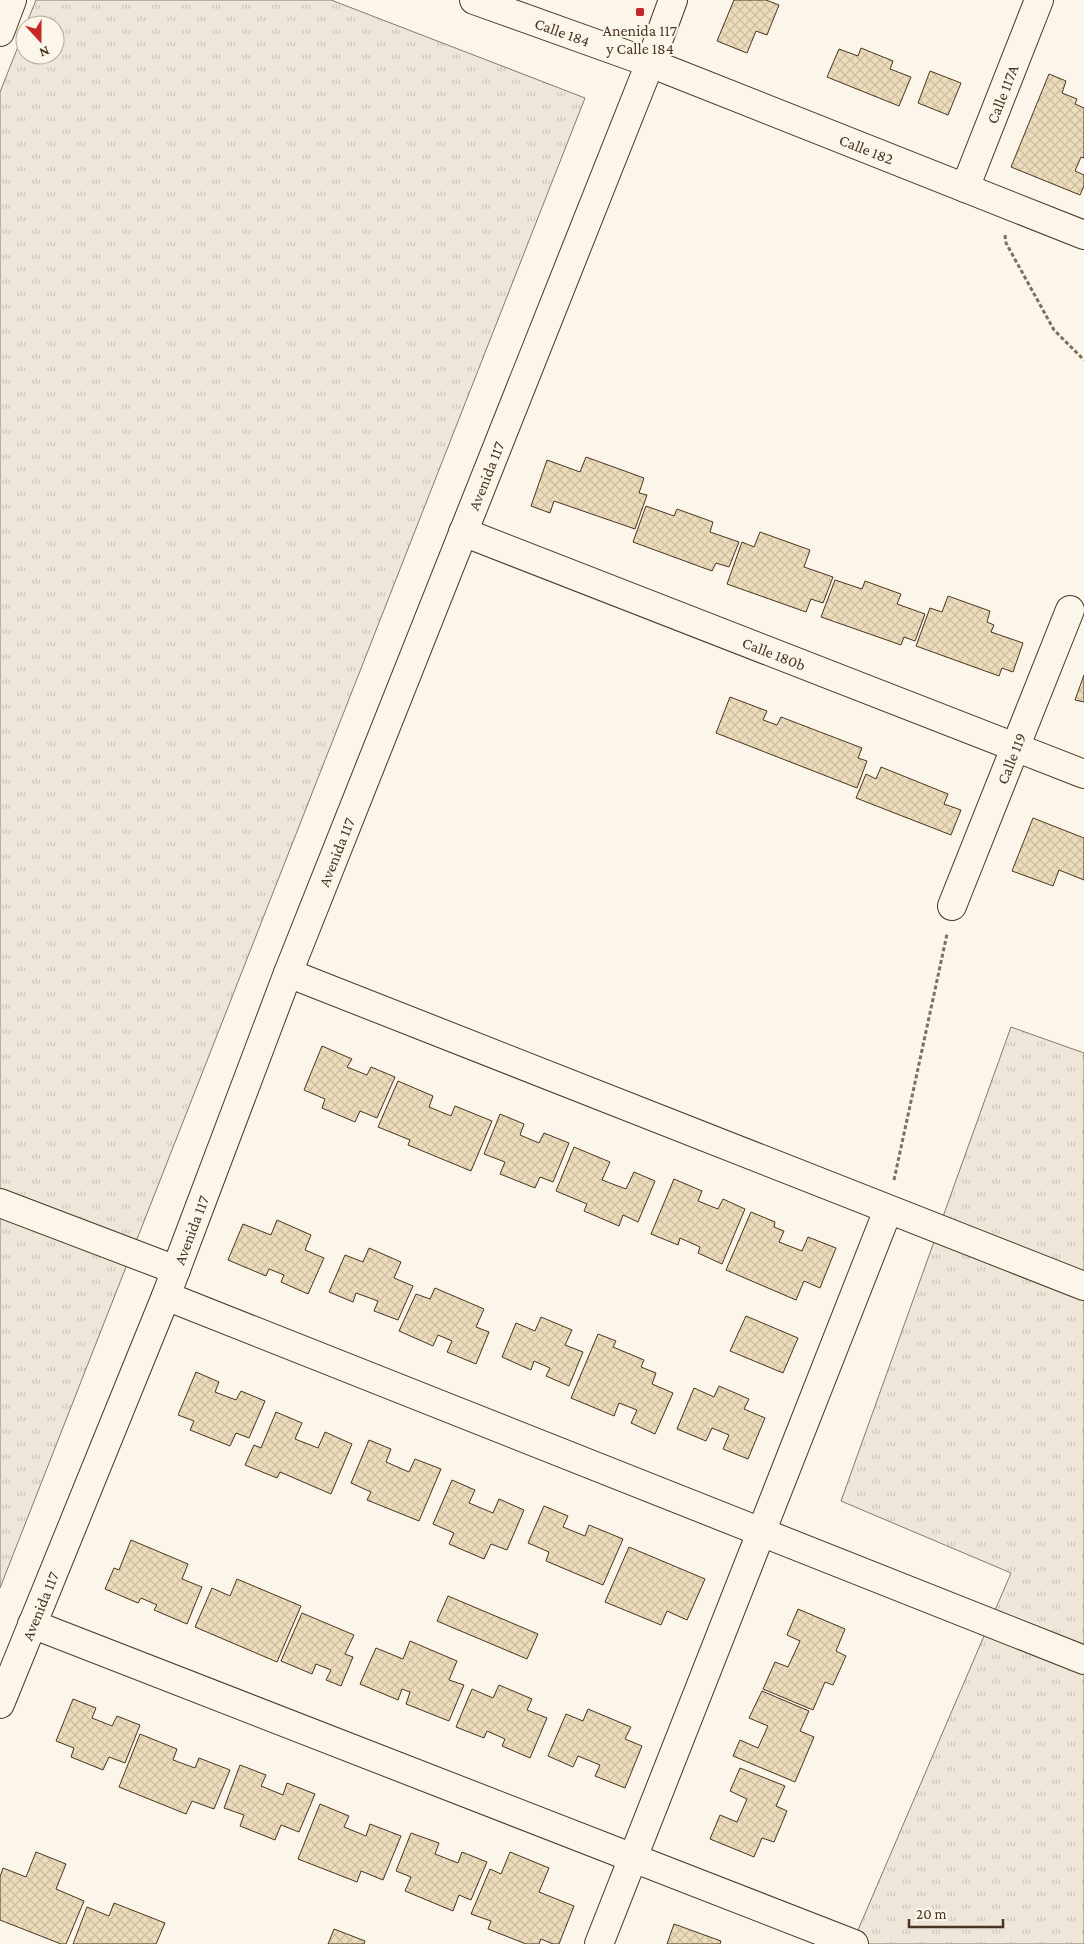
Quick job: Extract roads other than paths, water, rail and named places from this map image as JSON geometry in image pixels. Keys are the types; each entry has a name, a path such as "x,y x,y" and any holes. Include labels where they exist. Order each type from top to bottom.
{"street":[{"path":"0,32 12,0"},
{"name":"Calle 184","path":"474,0 650,63"},
{"name":"Avenida 117","path":"0,1704 166,1296 288,973 650,63 673,0"},
{"name":"Calle 117A","path":"965,188 1039,0"},
{"name":"Calle 182","path":"650,63 1084,235"},
{"name":"Calle 180b","path":"463,532 1084,774"},
{"name":"Calle 119","path":"952,906 1070,610"},
{"path":"288,973 1084,1286"},
{"path":"0,1203 176,1270"},
{"path":"599,1944 888,1210"},
{"path":"166,1296 761,1530 1084,1660"},
{"path":"32,1624 854,1944"}],"place":[{"name":"Anenida 117 y Calle 184","path":"640,12"}]}
